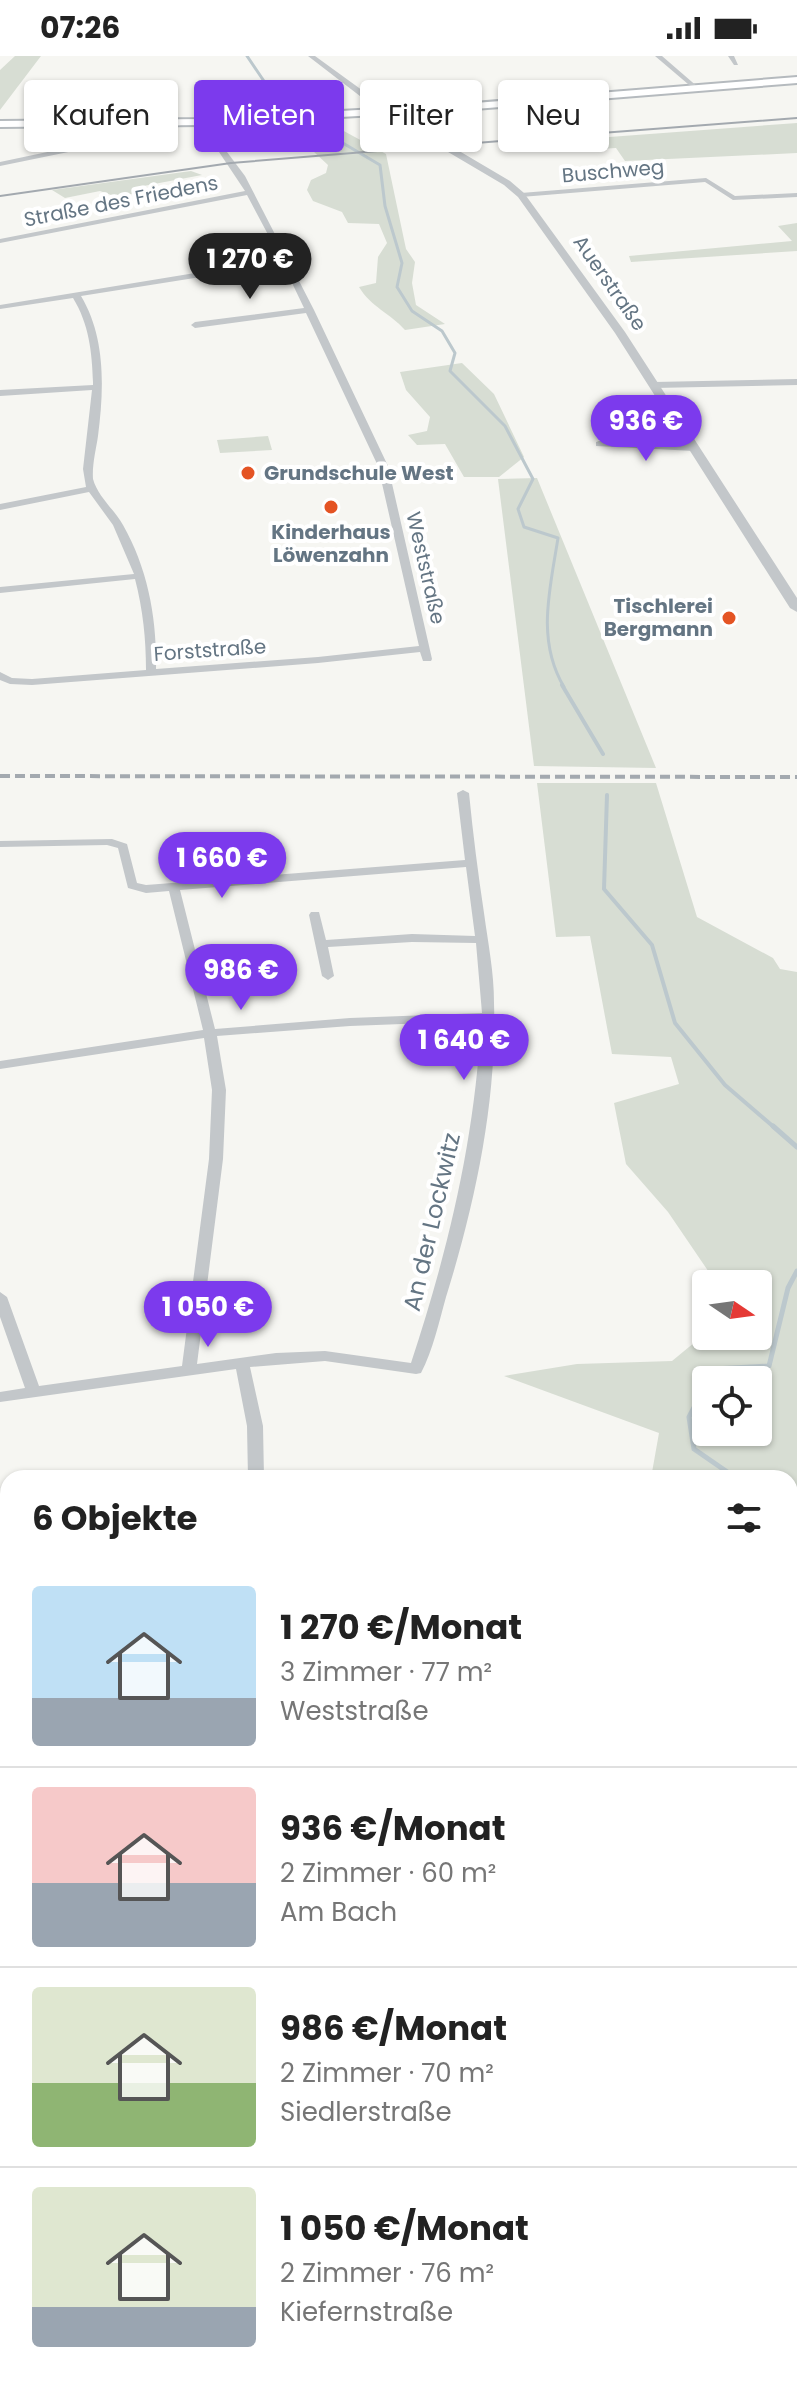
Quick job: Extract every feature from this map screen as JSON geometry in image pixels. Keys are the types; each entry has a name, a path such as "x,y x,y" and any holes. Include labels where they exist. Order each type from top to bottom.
{"main road":[{"path":"482,104 797,80"},
{"path":"178,123 194,122"},
{"path":"0,124 24,124"}],"street":[{"name":"Auerstraße","path":"311,56 360,92"},
{"path":"658,56 697,89"},
{"path":"731,56 736,64"},
{"path":"0,164 58,152"},
{"name":"Weststraße","path":"223,152 249,192 286,261 383,466 426,654"},
{"name":"Auerstraße","path":"451,152 521,195 576,268 797,608"},
{"name":"Buschweg","path":"521,195 706,180 733,198 797,195"},
{"name":"Straße des Friedens","path":"0,241 249,192"},
{"path":"0,307 286,261"},
{"path":"75,294 91,323 96,387 88,477 92,489 116,522 140,576 150,622 151,672"},
{"path":"195,325 310,310"},
{"path":"654,385 797,382"},
{"path":"0,393 96,387"},
{"path":"599,444 694,448"},
{"path":"0,507 92,489"},
{"path":"0,590 140,576"},
{"name":"Forststraße","path":"0,675 10,681 32,682 426,654"},
{"name":"An der Lockwitz","path":"242,1364 276,1358 325,1356 416,1369 454,1249 481,1103 488,1017 483,940 463,793"},
{"path":"0,844 108,841 123,846 132,885 146,889 354,870 472,863"},
{"path":"174,888 210,1033 219,1090 216,1159 189,1371"},
{"path":"315,915 328,976"},
{"path":"323,944 412,938 483,940"},
{"path":"0,1065 210,1033 350,1022 488,1017"},
{"path":"0,1297 34,1392"},
{"path":"0,1397 242,1364 255,1426 256,1470"}],"shaded area":[{"path":"15,56 41,56 0,110 0,70"},
{"path":"797,123 797,153 625,161 616,148 609,148 609,137"},
{"path":"344,131 360,140 360,152 386,154 406,249 415,262 412,283 416,305 445,324 405,330 369,300 359,287 376,283 378,257 387,243 379,224 348,223 342,212 313,201 307,190 311,180 326,173 328,165 314,152 344,152"},
{"path":"191,171 202,175 138,187 132,194 114,196 100,191 65,198 52,190"},
{"path":"797,223 797,251 631,262 629,256 792,241 778,226"},
{"path":"462,363 494,394 524,457 499,477 464,477 445,444 417,445 408,435 427,431 430,417 406,390 400,372"},
{"path":"268,436 272,450 220,453 217,440"},
{"path":"537,478 656,768 534,766 498,479"},
{"path":"537,783 656,783 697,917 773,958 780,969 797,972 797,1470 652,1470 659,1433 504,1376 577,1364 672,1361 692,1345 692,1350 772,1350 772,1270 707,1270 668,1212 626,1164 614,1103 679,1084 671,1057 612,1054 590,936 556,937"}],"waterway":[{"path":"247,56 270,90 292,113 380,165 385,206 402,263 397,287 412,311 442,331 455,353 450,371 505,426 533,479 518,509 524,527 558,538 549,595 548,633 555,669 564,687"},
{"path":"562,685 603,754"},
{"path":"607,795 604,889 652,945 675,1023 725,1085 775,1128"},
{"path":"773,1126 797,1147"},
{"path":"769,1366 788,1288 797,1271"},
{"path":"692,1411 689,1417 692,1436"},
{"path":"694,1446 724,1470"}],"tram line":[{"path":"609,132 797,118"},
{"path":"0,196 231,163 498,141"}],"railway":[{"path":"0,776 797,777"}],"place":[{"name":"Grundschule West","path":"248,473"},
{"name":"Kinderhaus Löwenzahn","path":"331,507"},
{"name":"Tischlerei Bergmann","path":"729,618"}]}
